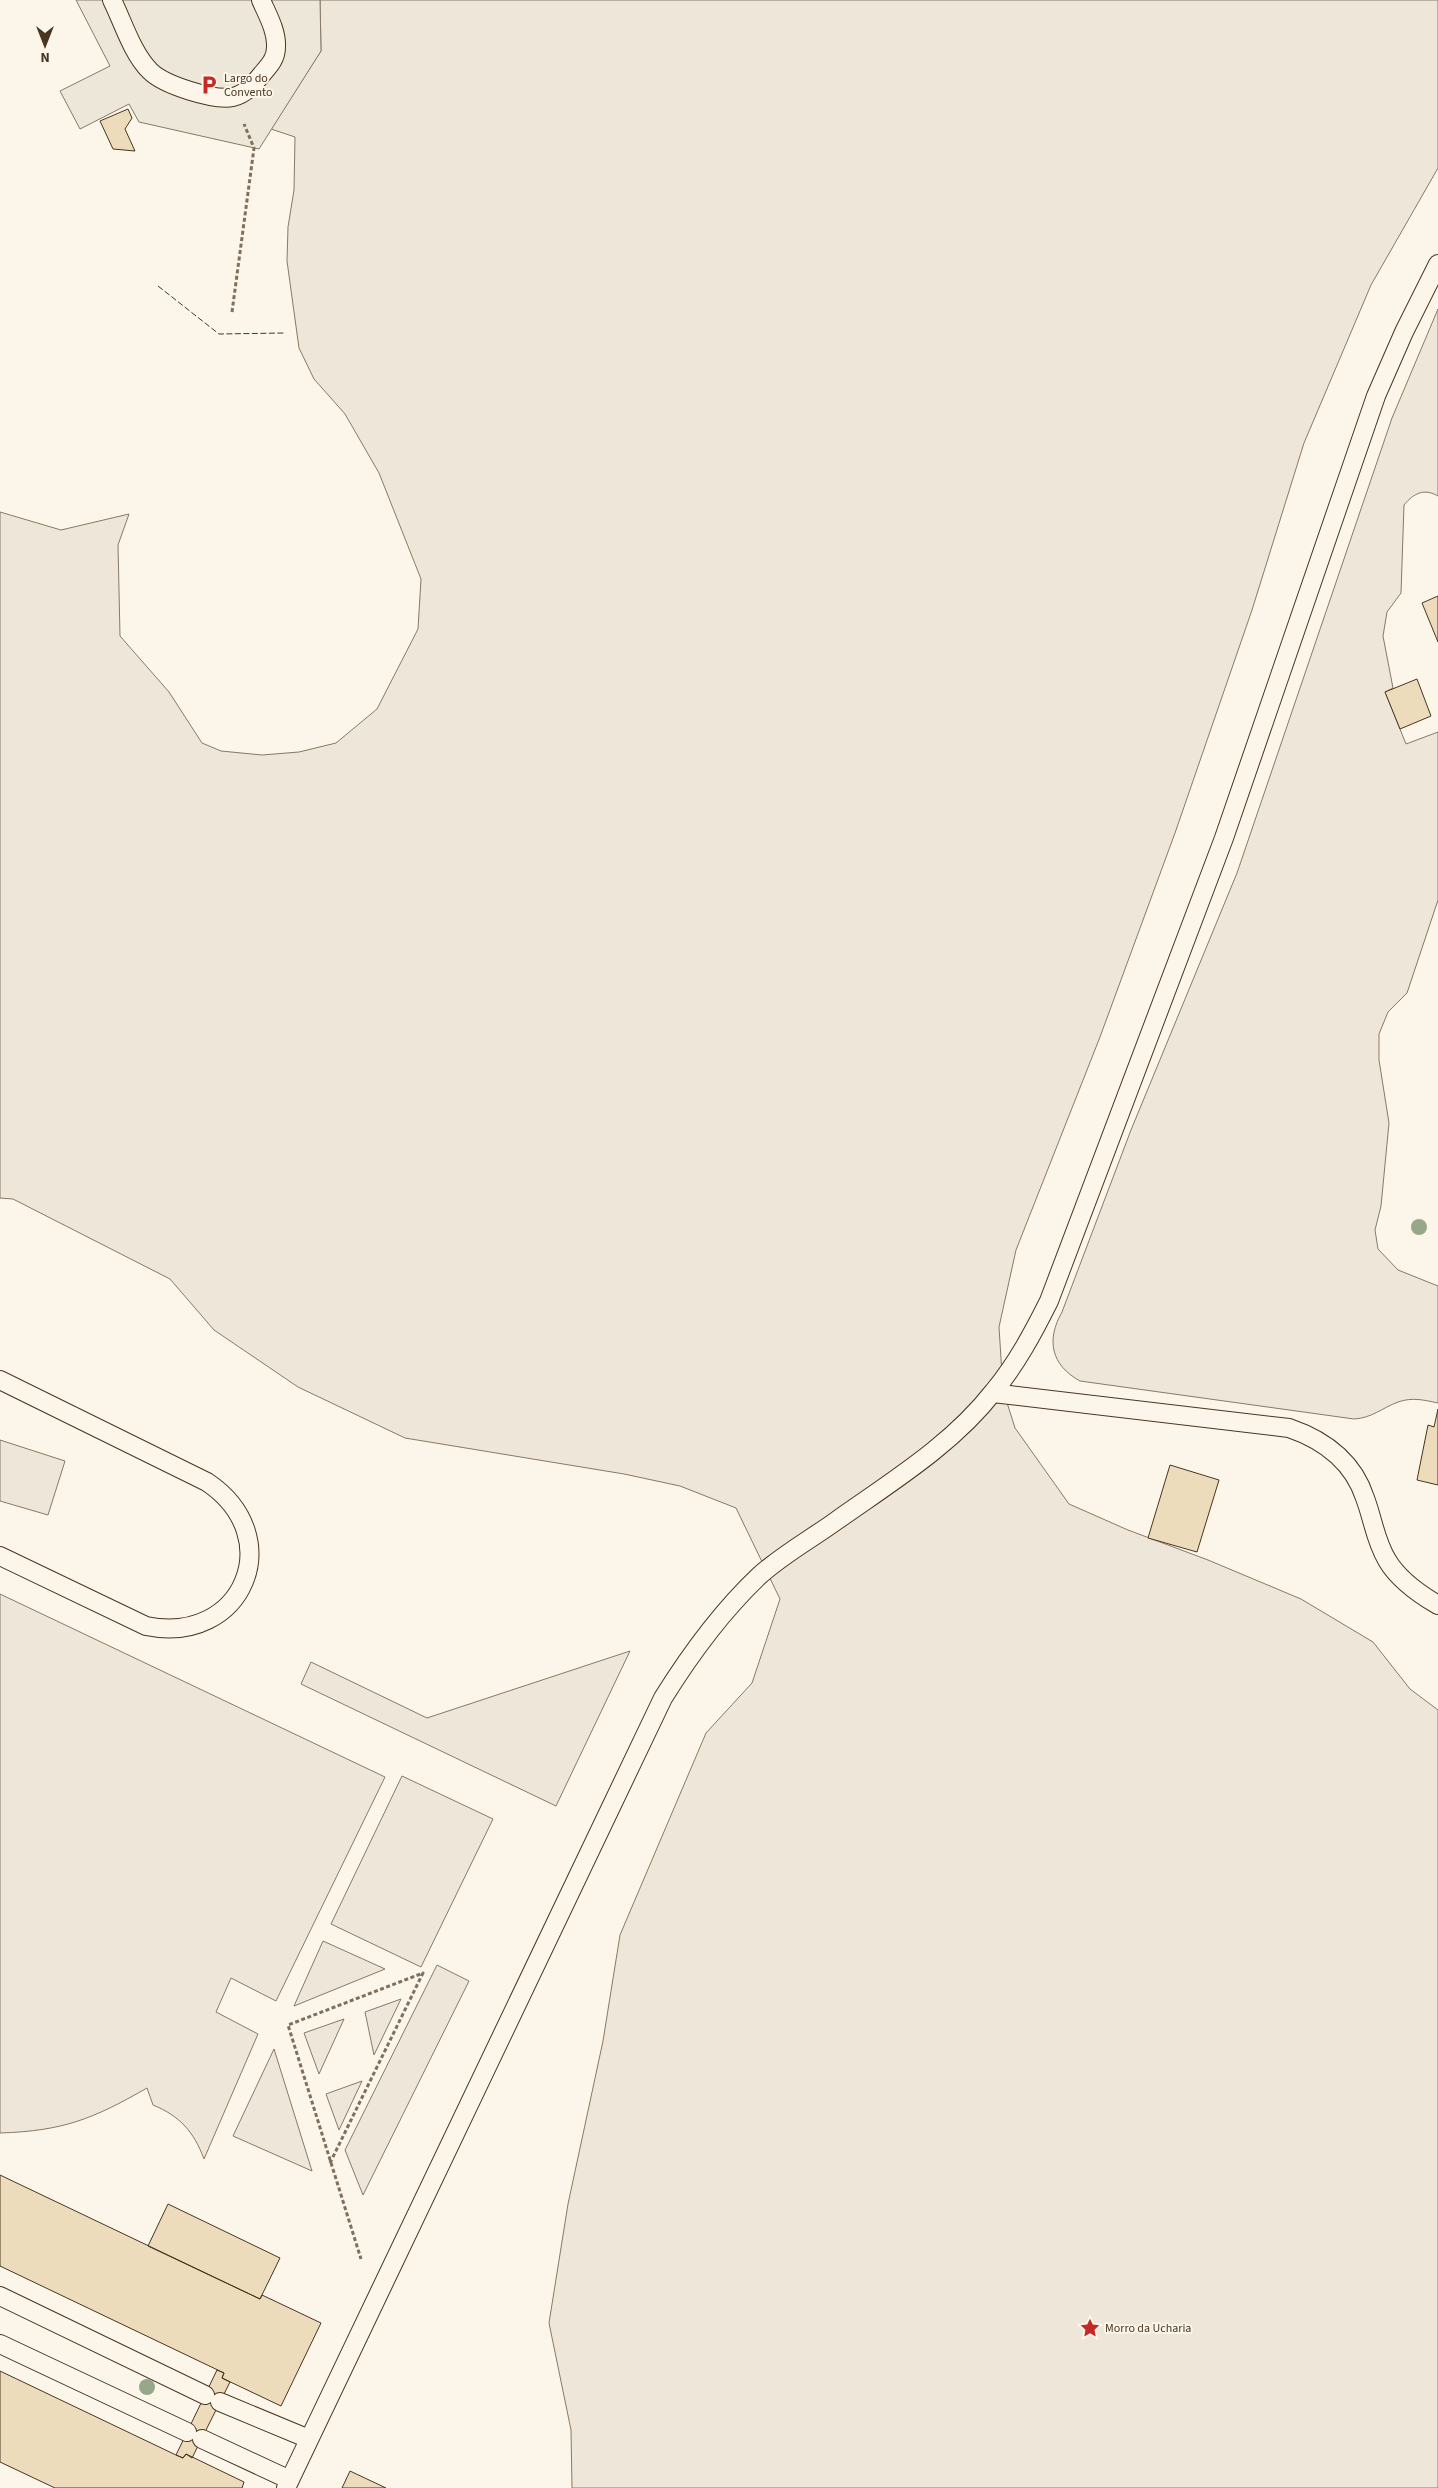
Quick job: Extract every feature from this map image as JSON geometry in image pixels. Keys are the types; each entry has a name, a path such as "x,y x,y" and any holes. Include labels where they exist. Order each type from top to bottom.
{"lane":[{"path":"112,0 140,58 150,71 168,82 219,98 233,97 244,92 254,84 273,62 275,55 274,34 261,0"},
{"path":"0,2344 194,2436 288,2484 660,1706 692,1653 724,1612 761,1574 922,1460 954,1434 993,1393 1020,1356 1049,1300 1224,838 1376,396 1404,332 1438,264"},
{"path":"0,1380 207,1482 224,1493 237,1509 246,1526 250,1547 249,1566 243,1586 232,1602 218,1615 202,1624 183,1629 165,1630 146,1626 0,1556"},
{"path":"993,1393 1289,1428 1309,1435 1327,1446 1343,1460 1356,1478 1365,1497 1377,1540 1387,1561 1403,1580 1438,1605"},
{"path":"0,2296 212,2398 309,2439"}],"path":[{"path":"232,312 254,148 233,97"},
{"path":"330,2163 423,1973 288,2025 330,2163 376,2302"}],"shaded area":[{"name":"Largo do Convento","path":"76,0 320,0 321,51 259,149 139,122 129,104 80,129 60,91 110,66"},
{"path":"320,0 1438,0 1438,168 1371,285 1304,443 1252,610 1175,833 1100,1037 1016,1250 999,1327 1003,1390 1015,1428 1069,1504 1128,1530 1208,1560 1301,1599 1373,1642 1410,1689 1438,1710 1438,2488 572,2488 571,2430 549,2323 568,2204 603,2041 620,1935 706,1733 752,1683 780,1599 736,1508 680,1486 624,1474 405,1438 298,1387 214,1330 170,1279 13,1199 0,1198 0,512 61,530 129,514 118,545 120,636 169,692 202,743 221,751 262,755 299,752 336,743 377,709 418,629 421,579 379,473 345,414 314,379 299,348 287,261 288,227 294,190 295,137 271,129 321,51"},
{"path":"1438,309 1438,496 1428,492 1420,493 1412,497 1404,505 1401,593 1387,612 1383,636 1393,688 1385,692 1406,744 1438,732 1438,900 1407,993 1388,1012 1379,1034 1379,1060 1389,1123 1381,1206 1375,1230 1378,1249 1398,1270 1438,1286 1438,1403 1403,1400 1372,1415 1354,1419 1080,1381 1070,1375 1057,1360 1053,1342 1057,1322 1131,1130 1237,873 1392,418"},
{"path":"0,1440 65,1461 48,1515 0,1501"},
{"path":"0,1594 385,1777 276,2001 231,1978 216,2012 258,2034 204,2159 191,2133 171,2114 153,2105 147,2088 110,2108 77,2121 42,2129 0,2133"},
{"path":"630,1651 556,1806 301,1684 311,1662 427,1718"},
{"path":"402,1776 493,1819 421,1967 331,1924"},
{"path":"323,1941 385,1969 294,2006"},
{"path":"437,1965 469,1981 363,2195 345,2150"},
{"path":"401,1999 374,2055 365,2012"},
{"path":"344,2019 319,2074 304,2033"},
{"path":"274,2049 312,2171 233,2136"},
{"path":"362,2081 339,2130 326,2094"}],"building":[{"path":"128,109 132,118 125,129 135,151 113,149 100,121"},
{"path":"1438,596 1438,642 1422,603"},
{"path":"1417,679 1431,716 1400,729 1385,692"},
{"path":"1438,1409 1438,1485 1417,1480 1428,1425 1434,1427"},
{"path":"1170,1465 1219,1480 1197,1552 1148,1538"},
{"path":"0,2175 260,2299 262,2295 321,2323 281,2406 222,2378 224,2373 0,2266"},
{"path":"168,2204 280,2258 260,2299 148,2246"},
{"path":"217,2370 224,2373 222,2378 230,2382 192,2458 186,2454 183,2458 176,2455"},
{"path":"0,2371 176,2455 183,2458 186,2454 244,2482 242,2488 55,2488 0,2462"},
{"path":"350,2471 386,2488 342,2488"}],"fence":[{"path":"158,286 219,334 284,333"}],"place":[{"name":"Largo do Convento","path":"209,85"},
{"name":"Morro da Ucharia","path":"1090,2328"}]}
